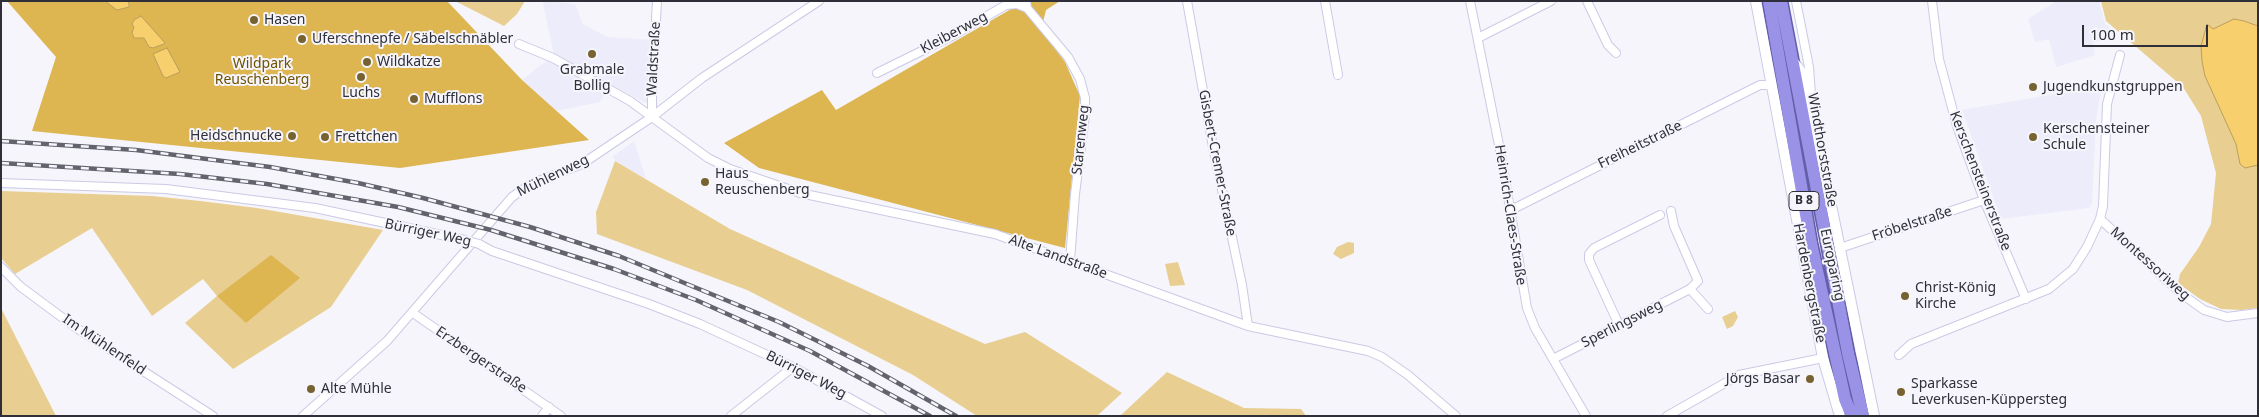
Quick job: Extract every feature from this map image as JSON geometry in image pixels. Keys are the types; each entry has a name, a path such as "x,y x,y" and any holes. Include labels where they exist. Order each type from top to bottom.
{"highway":[{"name":"Europaring","path":"1769,1 1811,243 1846,399 1852,416"},
{"name":"Europaring","path":"1781,1 1848,353 1863,416"}],"main road":[{"name":"Hardenbergstraße","path":"1756,1 1823,358 1840,416"},
{"path":"1791,58 1802,73 1812,112"},
{"name":"Windthorststraße","path":"1812,112 1874,416"}],"street":[{"name":"Waldstraße","path":"652,117 657,1"},
{"name":"Mühlenweg","path":"303,416 387,341 512,197 531,184 582,164 652,117 702,78 819,1"},
{"name":"Gisbert-Cremer-Straße","path":"1187,1 1213,147 1242,285 1248,326"},
{"path":"1325,1 1338,75"},
{"name":"Heinrich-Claes-Straße","path":"1470,1 1511,210 1527,308 1535,328 1586,416"},
{"path":"1478,38 1551,1"},
{"path":"1587,1 1608,46 1616,53"},
{"name":"Windthorststraße","path":"1796,1 1809,67 1812,112"},
{"name":"Kerschensteinerstraße","path":"1932,1 1939,59 1950,104 1984,200 2026,299"},
{"name":"Kleiberweg","path":"877,73 954,35 1006,6 1026,5"},
{"name":"Starenweg","path":"1026,5 1068,57 1080,79 1085,98 1086,115 1075,194 1070,261"},
{"name":"Alte Landstraße","path":"519,44 552,58 630,101 708,158 763,182 800,192 995,234 1248,326 1375,354 1408,375 1456,416"},
{"path":"1899,355 1911,344 2049,289 2073,269 2087,247 2100,219 2107,104 2120,55"},
{"name":"Freiheitstraße","path":"1511,210 1760,85 1771,86"},
{"name":"Bürriger Weg","path":"1,183 175,191 315,208 465,240 479,244 492,251 649,304 700,324 793,367 882,416"},
{"name":"Fröbelstraße","path":"1840,248 1984,200"},
{"path":"1671,211 1674,226 1698,281 1694,287 1708,309"},
{"path":"1619,325 1589,260 1589,254 1594,248 1660,215"},
{"name":"Montessoriweg","path":"2100,219 2183,296 2204,310 2227,317 2258,313"},
{"name":"Im Mühlenfeld","path":"1,267 21,288 67,321 214,416"},
{"name":"Sperlingsweg","path":"1553,359 1694,287"},
{"name":"Erzbergerstraße","path":"413,313 561,416"},
{"path":"1667,416 1680,413 1738,376 1823,358"},
{"path":"731,416 793,367"},
{"path":"542,416 549,407"}],"shaded area":[{"path":"105,1 127,1 129,7 117,10"},
{"path":"455,1 525,1 517,14 504,26"},
{"path":"545,1 575,4 583,24 607,37 653,40 648,104 610,84 600,102 556,111 522,80 554,55 543,4"},
{"path":"2057,1 2099,1 2105,24 2109,26 2109,33 2100,34 2100,41 2093,43 2095,55 2056,67 2049,39 2035,42 2028,19"},
{"path":"2101,1 2258,1 2258,308 2241,310 2221,309 2200,299 2178,283 2180,274 2199,247 2211,224 2216,173 2201,116 2183,87 2106,21"},
{"path":"141,16 164,44 153,48 149,47 144,38 134,38 132,33 134,27 132,24 134,20"},
{"path":"2234,19 2258,26 2258,165 2245,168 2240,164 2236,144 2205,76 2202,61 2201,46 2207,24 2213,29"},
{"path":"167,48 180,72 166,78 163,76 153,54"},
{"name":"Kerschensteiner Schule","path":"2102,86 2096,120 2092,203 2089,208 2001,219 1962,110"},
{"path":"634,141 646,179 615,161 613,156"},
{"path":"615,161 730,229 985,344 1025,332 1122,393 1097,416 977,416 913,375 747,290 597,234 596,212"},
{"path":"1,191 152,196 257,208 383,230 331,307 233,369 185,323 217,296 203,279 152,316 92,228 15,274 1,258"},
{"path":"1348,242 1354,243 1354,253 1341,259 1333,254 1337,247"},
{"path":"1178,262 1185,285 1170,286 1165,264"},
{"path":"1,308 56,416 1,416"},
{"path":"1735,311 1738,317 1733,326 1727,329 1722,317"},
{"path":"1167,372 1244,408 1301,409 1306,416 1120,416"}],"green space":[{"name":"Wildpark Reuschenberg","path":"7,1 447,1 522,80 589,140 400,168 32,131 56,57"},
{"path":"1025,1 1060,1 1046,10 1041,30 1065,62 1080,96 1065,248 759,168 724,143 822,90 836,110"},
{"path":"271,255 300,278 246,323 217,296"}],"railway":[{"path":"1,141 136,150 270,167 358,183 423,198 530,227 619,256 779,322 868,366 956,416"},
{"path":"1,163 180,174 267,184 398,207 491,230 614,269 696,300 810,351 930,416"}],"place":[{"name":"Hasen","path":"254,20"},
{"name":"Uferschnepfe / Säbelschnäbler","path":"302,39"},
{"name":"Grabmale Bollig","path":"592,54"},
{"name":"Wildkatze","path":"367,62"},
{"name":"Luchs","path":"361,77"},
{"name":"Jugendkunstgruppen","path":"2033,87"},
{"name":"Mufflons","path":"414,99"},
{"name":"Heidschnucke","path":"292,136"},
{"name":"Frettchen","path":"325,137"},
{"name":"Kerschensteiner Schule","path":"2033,137"},
{"name":"Haus Reuschenberg","path":"705,182"},
{"name":"Christ-König Kirche","path":"1905,296"},
{"name":"Jörgs Basar","path":"1810,379"},
{"name":"Alte Mühle","path":"311,389"},
{"name":"Sparkasse Leverkusen-Küppersteg","path":"1901,392"}]}
